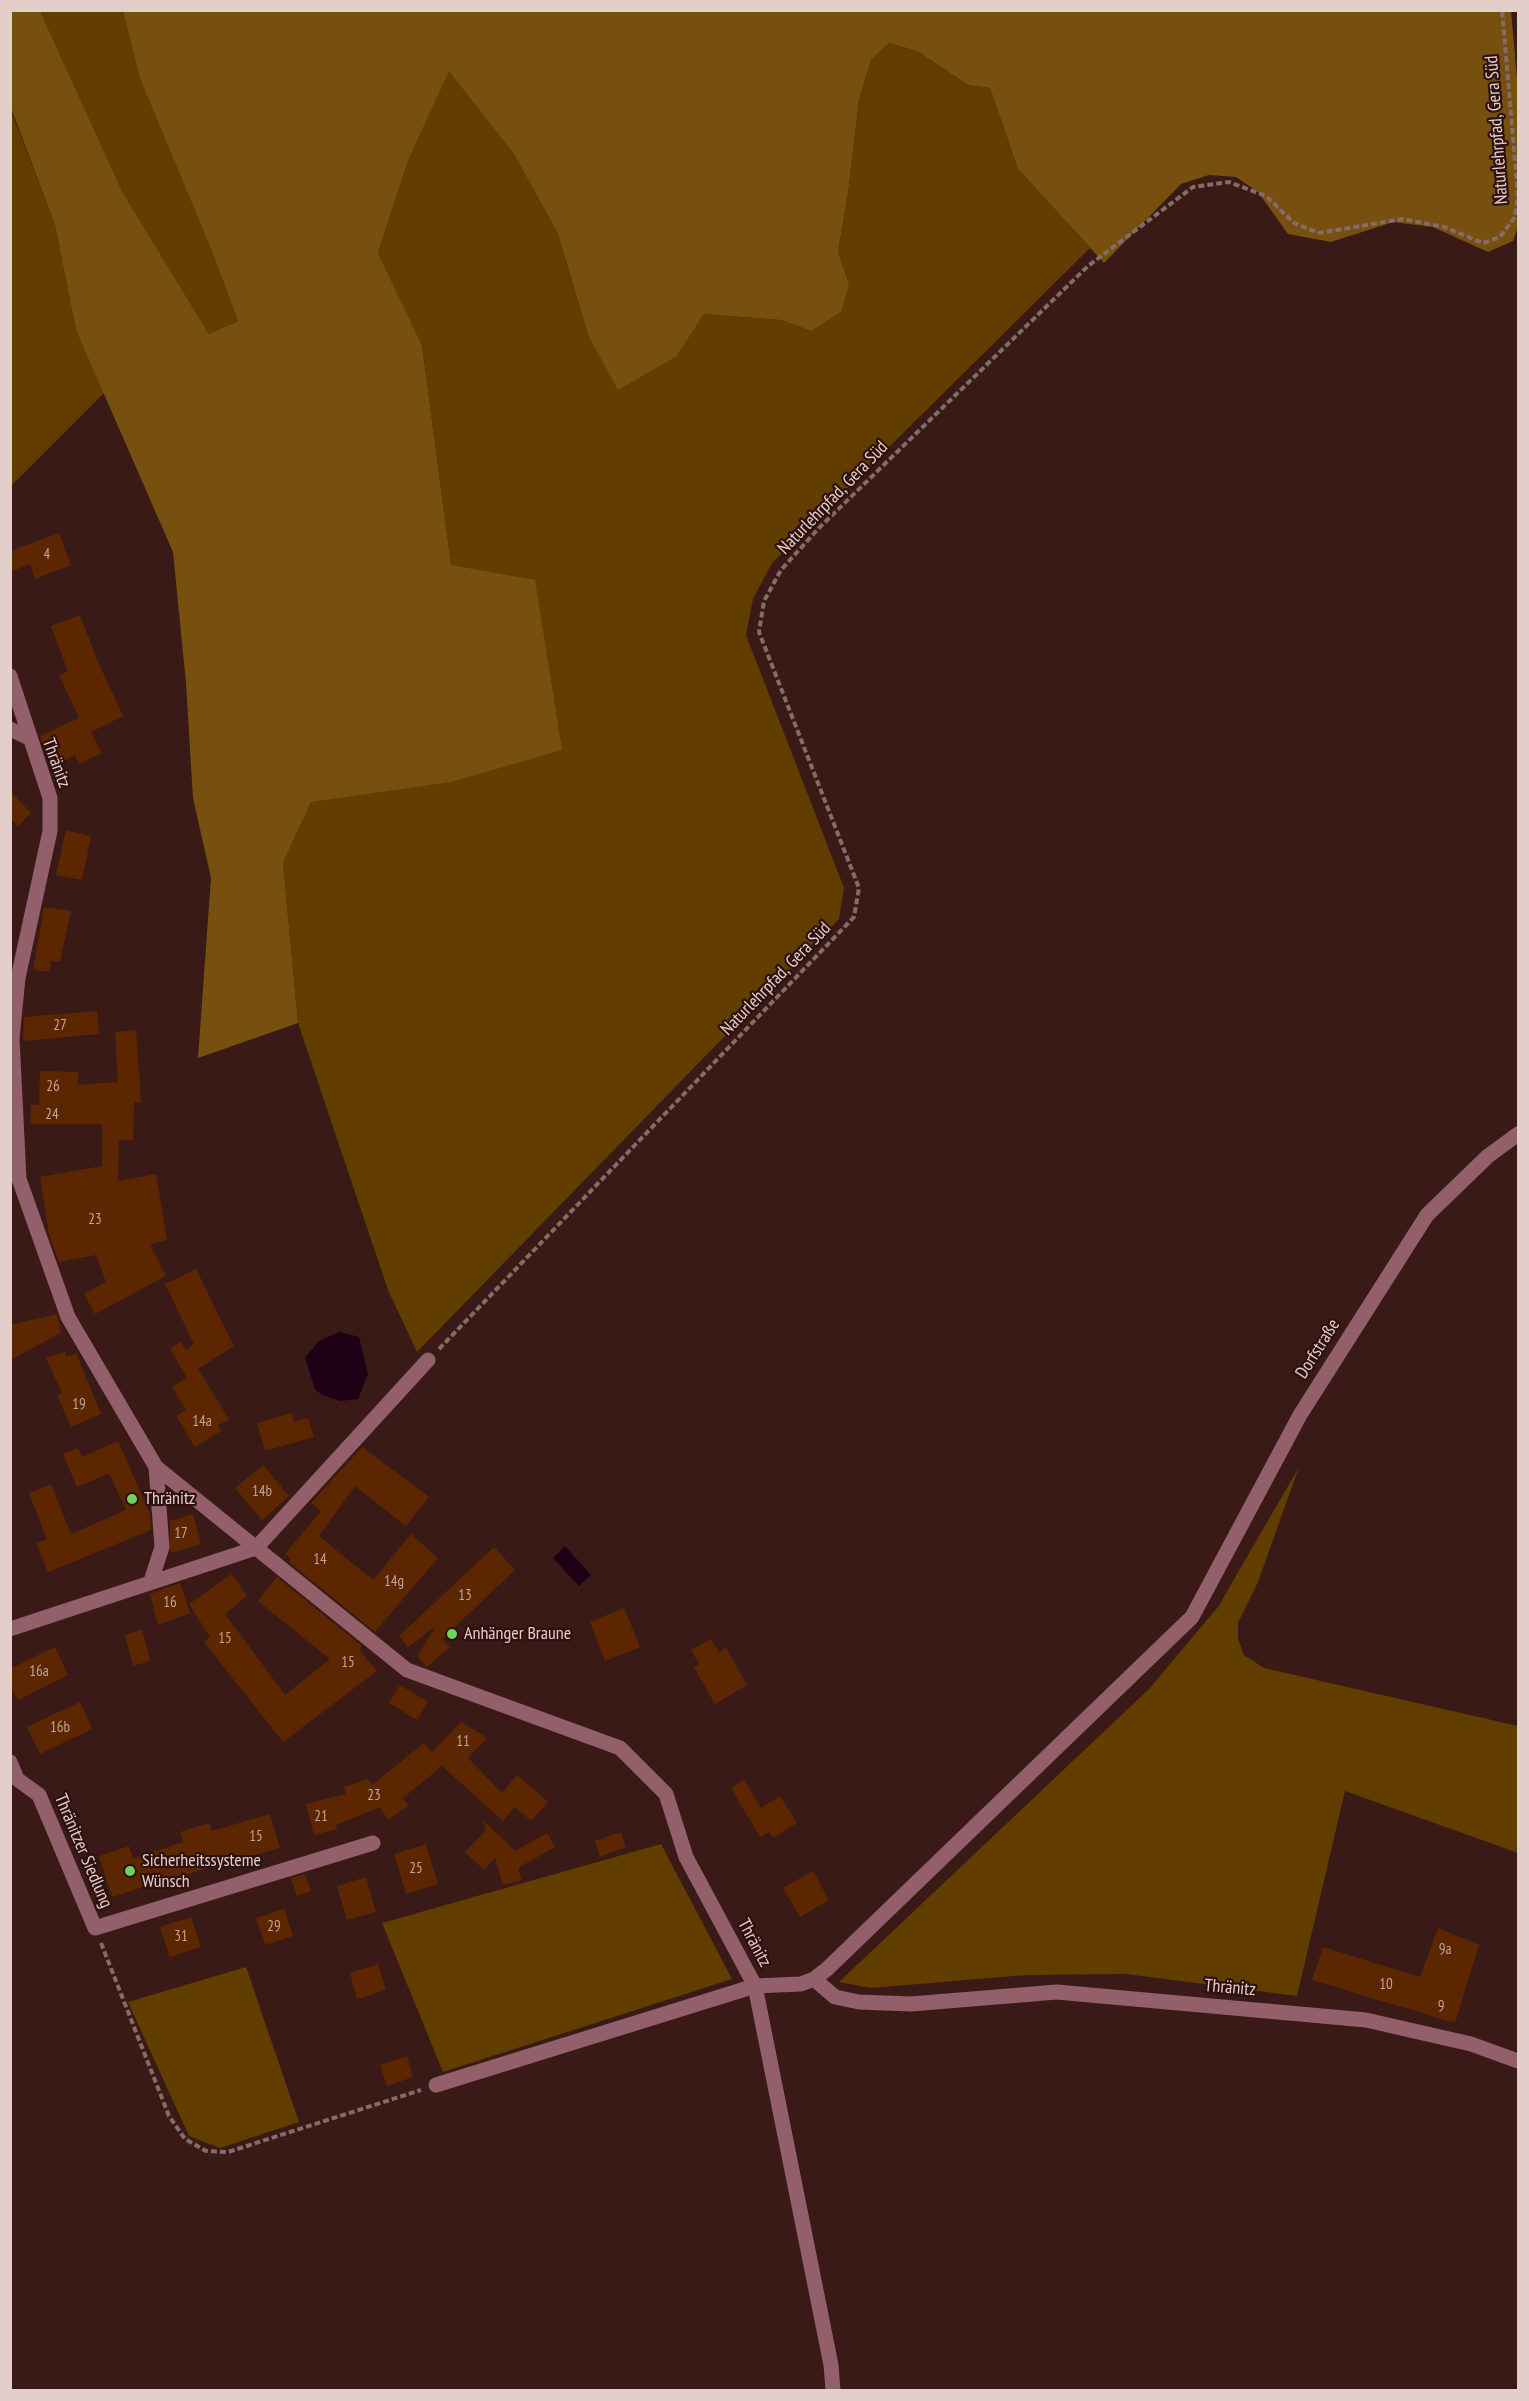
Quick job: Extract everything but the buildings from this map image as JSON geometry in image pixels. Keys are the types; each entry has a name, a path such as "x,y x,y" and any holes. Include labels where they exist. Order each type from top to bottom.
{"street":[{"path":"10,676 29,738"},
{"name":"Thränitz","path":"10,729 29,738 50,798 50,831 18,978 12,1038 19,1179 68,1317 156,1467 407,1670 620,1748 666,1794 686,1857 755,1986 801,1984 814,1979 835,1996 859,2001 911,2004 1057,1992 1366,2020 1471,2044 1518,2061"},
{"name":"Dorfstraße","path":"814,1979 827,1970 1192,1617 1300,1415 1427,1215 1488,1156 1518,1134"},
{"path":"10,1629 256,1548 428,1360"},
{"name":"Thränitz","path":"152,1581 162,1547 156,1467"},
{"name":"Thränitzer Siedlung","path":"10,1762 17,1779 39,1795 95,1928 373,1843"},
{"path":"436,2085 755,1986 831,2365 833,2391"}],"path":[{"name":"Naturlehrpfad, Gera Süd","path":"428,1360 854,917 859,888 759,632 764,601 782,570 827,520 1080,273 1193,187 1228,182 1266,196 1294,223 1319,233 1403,219 1444,227 1483,243 1500,237 1515,217 1518,195 1502,10"},
{"path":"95,1928 169,2116 185,2139 206,2151 228,2152 436,2085"}],"shaded area":[{"path":"13,10 40,11 123,193 209,334 238,321 211,249 140,79 123,11 1511,11 1518,89 1518,227 1513,241 1488,252 1433,227 1393,222 1331,242 1288,234 1258,192 1236,177 1209,175 1181,184 1104,263 1018,169 990,88 968,85 917,51 889,43 871,60 859,100 848,193 838,252 849,284 841,312 811,331 781,320 704,314 677,356 618,390 588,335 558,234 514,154 449,71 408,161 378,253 422,345 451,565 535,580 562,750 451,782 311,802 283,863 298,1023 198,1058 211,878 193,798 186,683 173,552 76,330 55,225 11,108 10,12"},
{"path":"40,11 123,11 140,79 211,249 238,321 209,334 123,193"},
{"path":"889,43 917,51 968,85 990,88 1018,169 1090,248 772,563 753,599 746,635 844,888 839,919 417,1352 388,1290 298,1023 283,863 311,802 451,566 422,345 378,253 408,161 449,70 514,154 558,234 588,335 677,356 704,314 781,320 811,331 849,284 838,252 848,193 859,100 871,60"},
{"path":"10,108 55,225 76,330 105,392 11,486"},
{"path":"339,1332 359,1337 368,1374 358,1399 340,1401 322,1395 315,1389 305,1358 319,1341"},
{"path":"1299,1467 1258,1582 1238,1623 1238,1639 1244,1655 1264,1668 1518,1726 1518,1853 1345,1791 1297,1996 1126,1974 1026,1975 871,1988 839,1982 1149,1689 1218,1607"},
{"path":"565,1546 591,1575 579,1586 553,1558"},
{"path":"661,1844 732,1979 443,2072 382,1923"},
{"path":"246,1967 299,2122 220,2148 189,2136 128,2002"}],"place":[{"name":"Thränitz","path":"132,1499"},
{"name":"Anhänger Braune","path":"452,1634"},
{"name":"Sicherheitssysteme Wünsch","path":"130,1871"}]}
